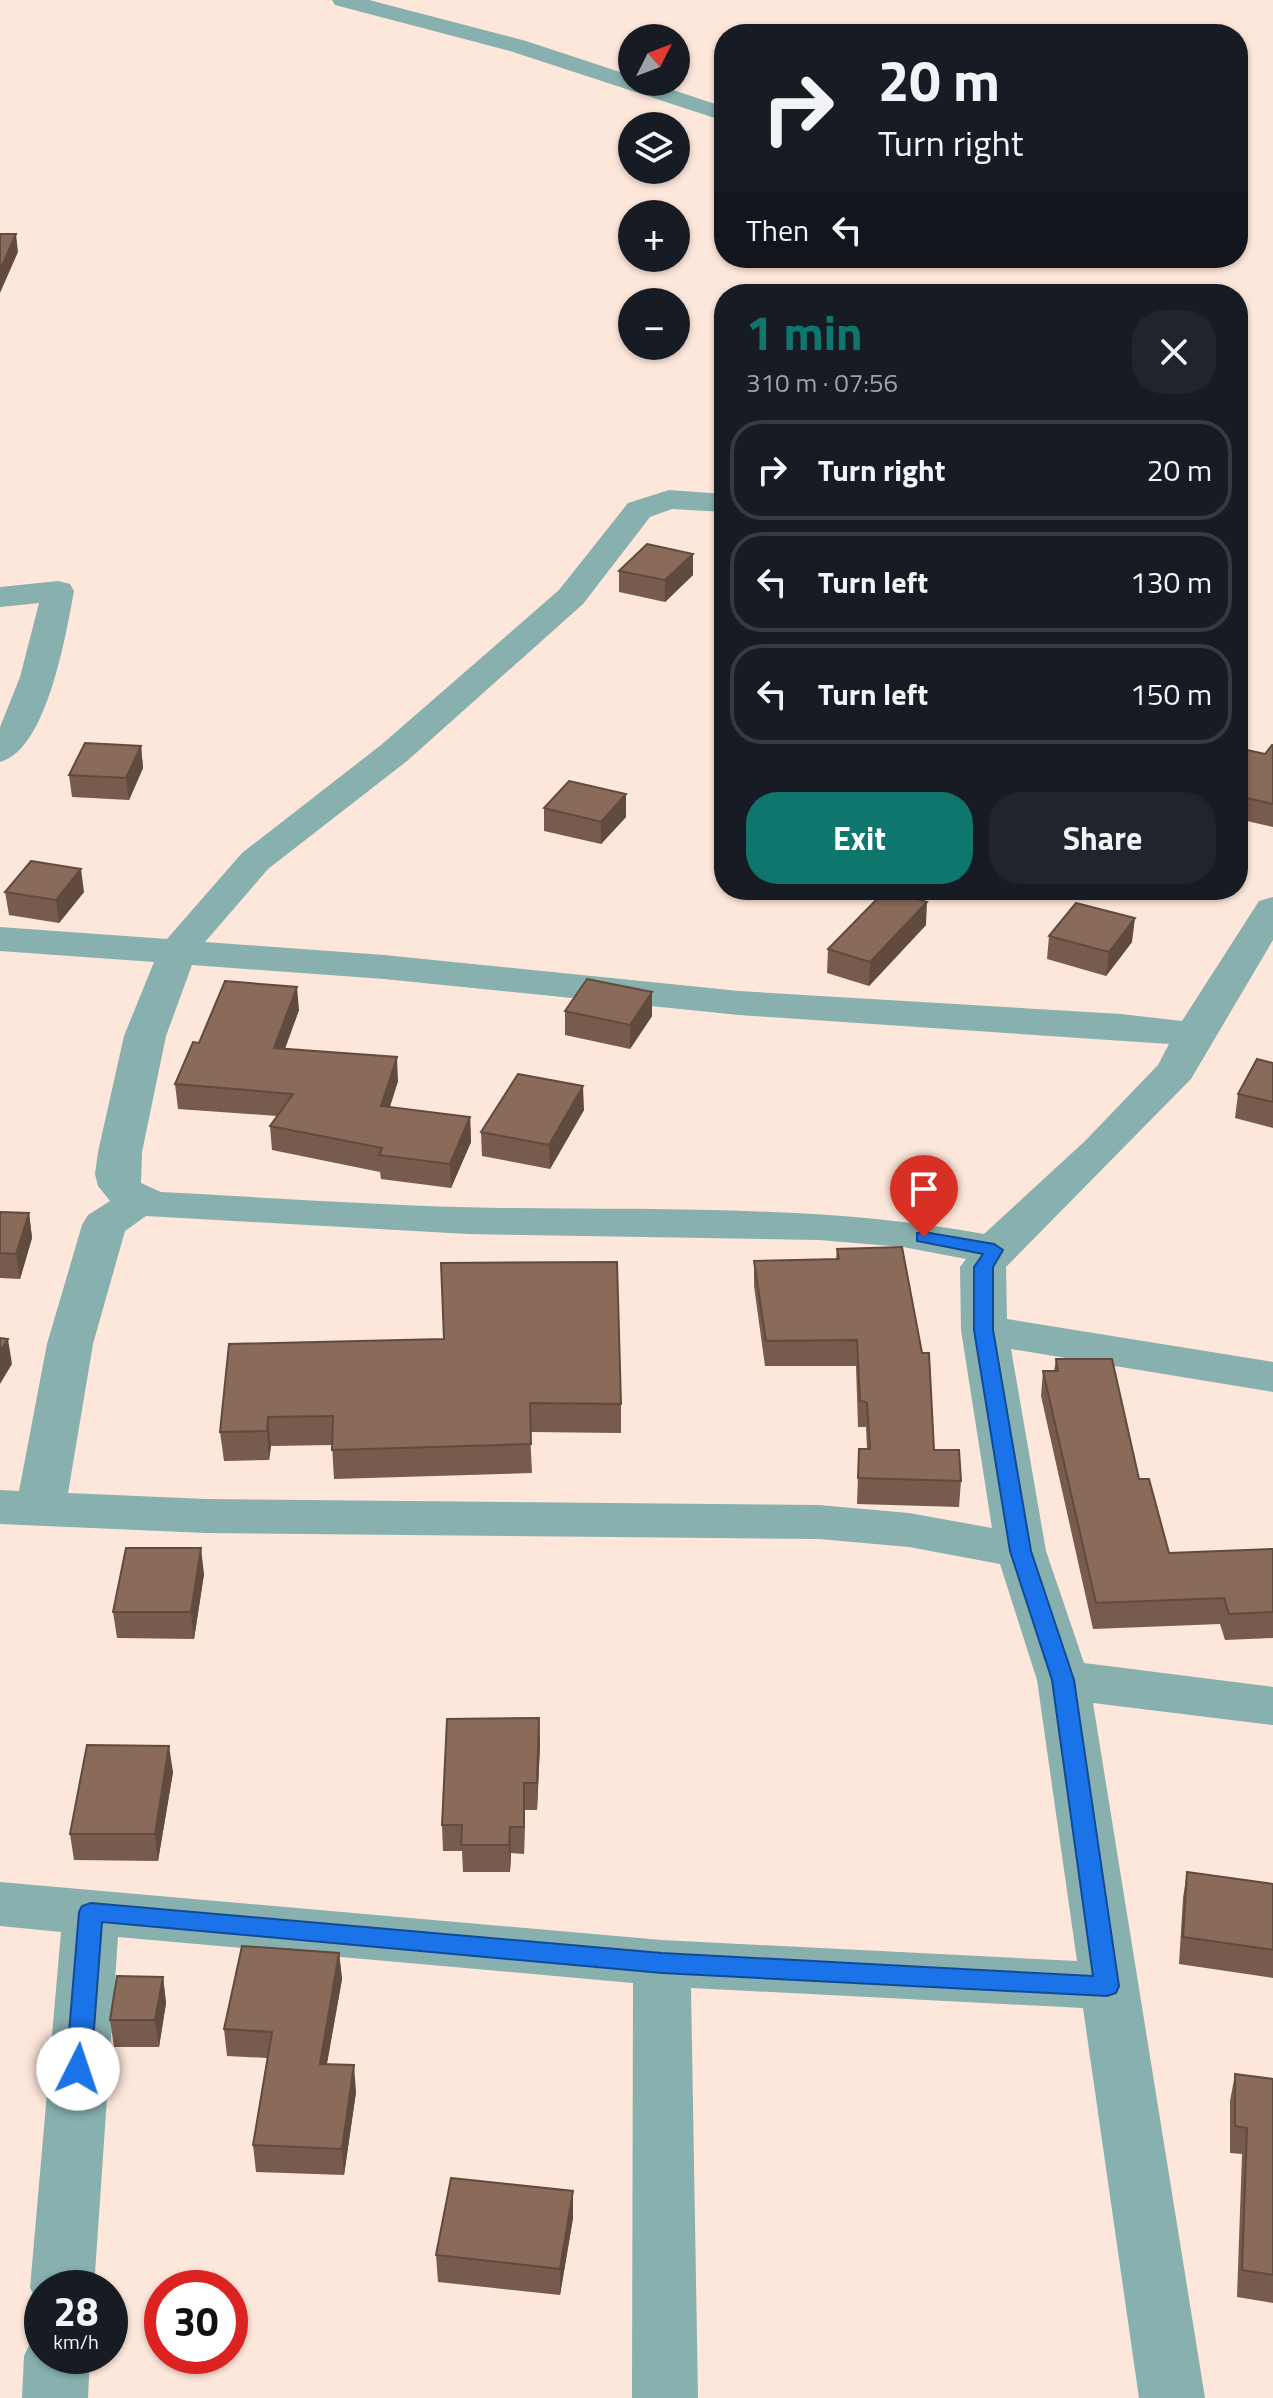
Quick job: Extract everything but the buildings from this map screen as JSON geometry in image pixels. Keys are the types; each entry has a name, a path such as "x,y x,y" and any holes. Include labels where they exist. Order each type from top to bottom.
{"street":[{"path":"343,0 518,46 714,111"},
{"path":"714,502 669,499 639,510 571,597 394,753 255,861 177,953 145,1036 120,1152 117,1174 120,1186 139,1201 184,1207 468,1221 819,1226 903,1233 994,1250"},
{"path":"0,597 58,591 43,659 22,717 11,743 0,751"},
{"path":"1172,2398 1107,1986 1063,1680 1021,1551 984,1330 982,1276 994,1250 1100,1150 1176,1070 1194,1035 1273,909"},
{"path":"0,939 384,967 739,1003 1121,1026 1194,1035"},
{"path":"139,1201 104,1225 20,1508 206,1516 819,1522 909,1530 1021,1551"},
{"path":"984,1330 1273,1377"},
{"path":"1063,1680 1273,1706"},
{"path":"0,1904 662,1963 1107,1986"},
{"path":"63,2270 91,1912"},
{"path":"662,1963 665,2398"},
{"path":"55,2398 56,2374"}],"route":[{"path":"78,2069 91,1912 662,1963 1107,1986 1063,1680 1021,1551 984,1330 983,1267 994,1250 924,1237"}]}
